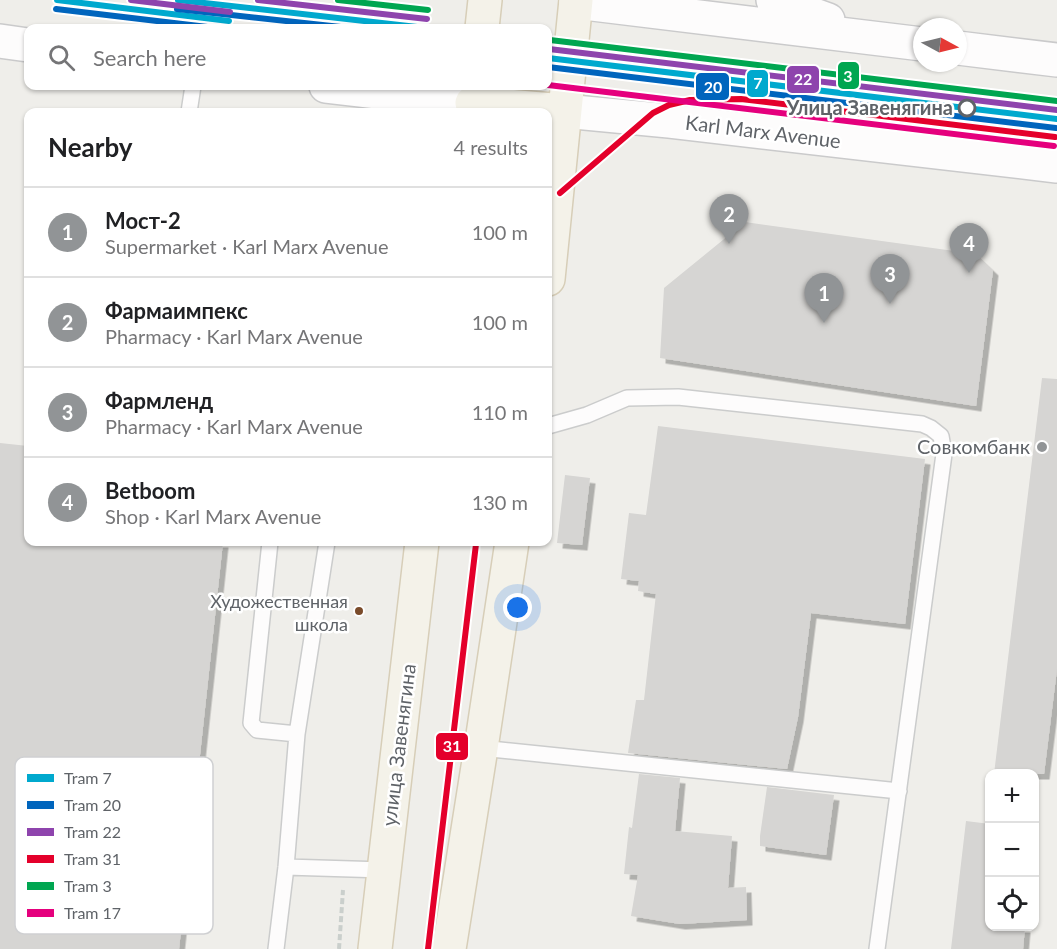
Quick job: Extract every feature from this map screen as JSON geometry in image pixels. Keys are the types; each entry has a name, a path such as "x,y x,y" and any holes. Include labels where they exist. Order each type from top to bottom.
{"main road":[{"path":"482,24 485,0"},
{"path":"773,0 878,39"},
{"path":"552,237 564,111 570,1 913,43"},
{"path":"0,41 24,44"},
{"path":"967,49 1057,60"},
{"name":"Karl Marx Avenue","path":"369,90 539,108"},
{"name":"Karl Marx Avenue","path":"552,110 1057,165"},
{"name":"улица Завенягина","path":"375,949 422,546"},
{"path":"449,949 482,748 511,546"}],"lane":[{"path":"190,108 192,90"},
{"path":"552,425 587,415 627,398 678,397 922,424 932,428 941,436 944,454 877,949"},
{"path":"270,546 251,723 257,730 297,734"},
{"path":"276,949 286,867 297,734 326,546"},
{"path":"482,748 899,791"},
{"path":"286,867 384,870"}],"path":[{"path":"339,949 345,869"}],"building":[{"path":"745,222 976,254 993,270 976,406 660,358 664,288"},
{"path":"1042,378 1057,379 1057,669 1044,774 1039,774 1039,769 995,769"},
{"path":"658,426 925,459 905,624 811,613 798,717 787,769 628,753 636,700 644,700 656,594 638,591 639,581 621,579 629,513 646,515"},
{"path":"0,443 24,446 24,546 223,546 200,757 15,757 15,934 181,934 179,949 0,949"},
{"path":"565,475 590,478 582,545 557,543"},
{"path":"639,774 680,778 675,831 732,836 728,888 746,887 747,920 680,924 631,916 638,875 624,874 629,827 632,828"},
{"path":"767,787 834,795 826,855 760,846"},
{"path":"966,821 985,823 985,931 1025,931 1023,949 951,949"}],"tram line":[{"name":"7","path":"57,0 229,21"},
{"name":"22","path":"131,0 230,12"},
{"name":"7","path":"178,0 391,24"},
{"name":"22","path":"258,0 427,19"},
{"name":"3","path":"338,0 428,10"},
{"name":"20","path":"56,9 182,24"},
{"name":"20","path":"177,9 314,24"},
{"name":"3","path":"552,40 1057,101"},
{"name":"22","path":"552,49 1057,110"},
{"name":"7","path":"552,58 1057,119"},
{"name":"20","path":"552,67 1056,128"},
{"name":"17","path":"552,85 1054,146"},
{"name":"31","path":"560,193 653,113 669,105 690,100 741,99 1055,137"},
{"name":"31","path":"428,949 476,546"}],"place":[{"name":"Улица Завенягина","path":"967,108"},
{"name":"Фармаимпекс","path":"729,244"},
{"name":"Betboom","path":"969,273"},
{"name":"Фармленд","path":"890,304"},
{"name":"Мост-2","path":"824,323"},
{"name":"Совкомбанк","path":"1042,447"},
{"name":"Художественная школа","path":"359,611"}]}
